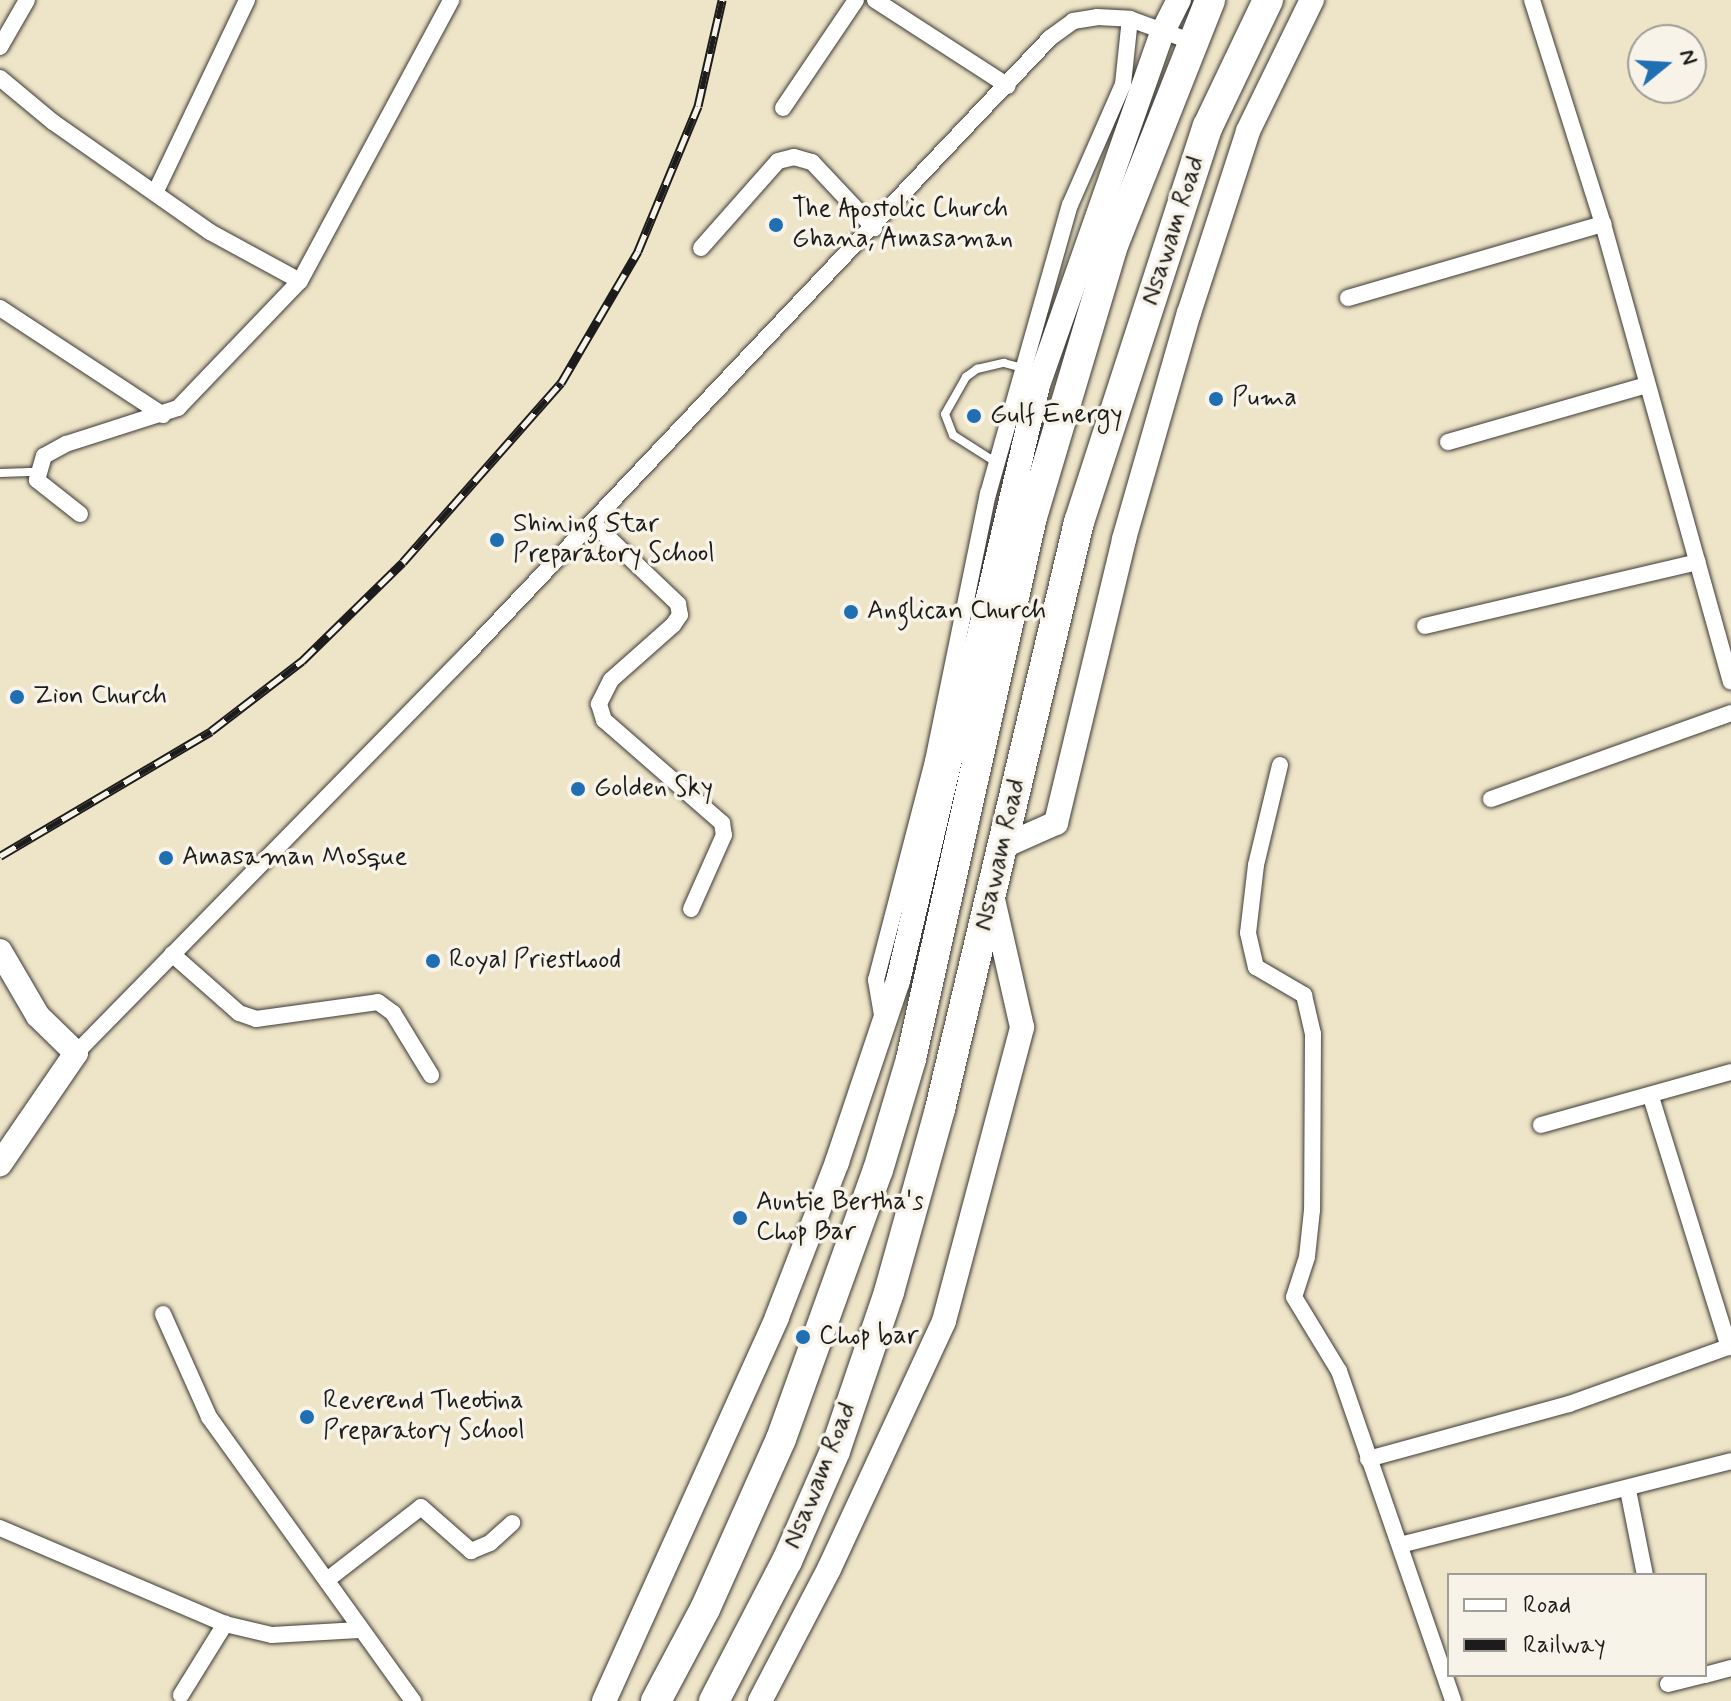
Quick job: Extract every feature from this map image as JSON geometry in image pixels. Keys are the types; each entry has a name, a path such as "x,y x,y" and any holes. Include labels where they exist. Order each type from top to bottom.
{"highway":[{"name":"Nsawam Road","path":"656,1701 705,1609 781,1439 878,1170 911,1059 1032,517 1177,36 1210,0"},
{"name":"Nsawam Road","path":"714,1701 787,1561 845,1421 907,1234 992,894 1079,522 1208,126 1268,0"}],"main road":[{"path":"604,1701 777,1317 883,1025 1038,385 1177,36 1179,0"},
{"path":"1002,847 1056,823 1124,539 1189,313 1248,131 1312,0"},
{"path":"760,1701 829,1569 944,1321 1022,1027 992,894"},
{"path":"0,951 38,1016 76,1053 0,1164"}],"street":[{"path":"0,47 27,0"},
{"path":"155,193 247,0"},
{"path":"80,514 44,491 37,472 53,449 178,408 300,281 451,0"},
{"path":"783,108 856,0"},
{"path":"875,0 1008,86"},
{"path":"1097,17 1105,0"},
{"path":"1532,0 1603,224 1731,681"},
{"path":"76,1053 592,522 874,228 1050,38 1073,21 1097,17 1130,19 1177,36"},
{"path":"883,1025 876,980 933,761 997,463 1070,205 1123,84 1130,19"},
{"path":"0,78 210,232 300,281"},
{"path":"701,248 778,161 794,157 812,162 874,228"},
{"path":"1348,298 1603,224"},
{"path":"0,308 163,415"},
{"path":"1448,442 1647,385"},
{"path":"592,522 678,604 680,615 673,625 611,680 599,704 604,720 722,823 724,835 691,909"},
{"path":"1425,626 1698,562"},
{"path":"1491,799 1731,713"},
{"path":"1280,765 1256,865 1249,952 1256,967 1304,995 1309,1007 1312,1210 1307,1257 1294,1297 1339,1371 1453,1701"},
{"path":"172,954 239,1013 256,1019 378,1002 393,1013 431,1075"},
{"path":"1541,1125 1651,1097 1731,1072"},
{"path":"1368,1459 1569,1404 1730,1347 1651,1097"},
{"path":"163,1314 209,1417 327,1580 359,1630 413,1701"},
{"path":"1400,1545 1628,1490 1731,1461"},
{"path":"1628,1490 1645,1573"},
{"path":"327,1580 421,1507 471,1551 490,1543 512,1523"},
{"path":"0,1528 225,1624 272,1635 359,1630"},
{"path":"181,1695 225,1624"},
{"path":"1707,1674 1731,1668"},
{"path":"1668,1687 1698,1677"}],"lane":[{"path":"997,463 953,435 945,414 966,377 977,369 1004,363 1023,368"},
{"path":"0,473 37,472"}],"railway":[{"path":"0,856 211,731 302,661 403,562 561,383 638,251 698,106 722,0"}],"place":[{"name":"The Apostolic Church Ghana, Amasaman","path":"776,225"},
{"name":"Puma","path":"1216,399"},
{"name":"Gulf Energy","path":"974,416"},
{"name":"Shining Star Preparatory School","path":"497,540"},
{"name":"Anglican Church","path":"851,612"},
{"name":"Zion Church","path":"17,697"},
{"name":"Golden Sky","path":"578,789"},
{"name":"Amasaman Mosque","path":"166,858"},
{"name":"Royal Priesthood","path":"433,961"},
{"name":"Auntie Bertha's Chop Bar","path":"740,1218"},
{"name":"Chop bar","path":"803,1337"},
{"name":"Reverend Theotina Preparatory School","path":"307,1417"}]}
